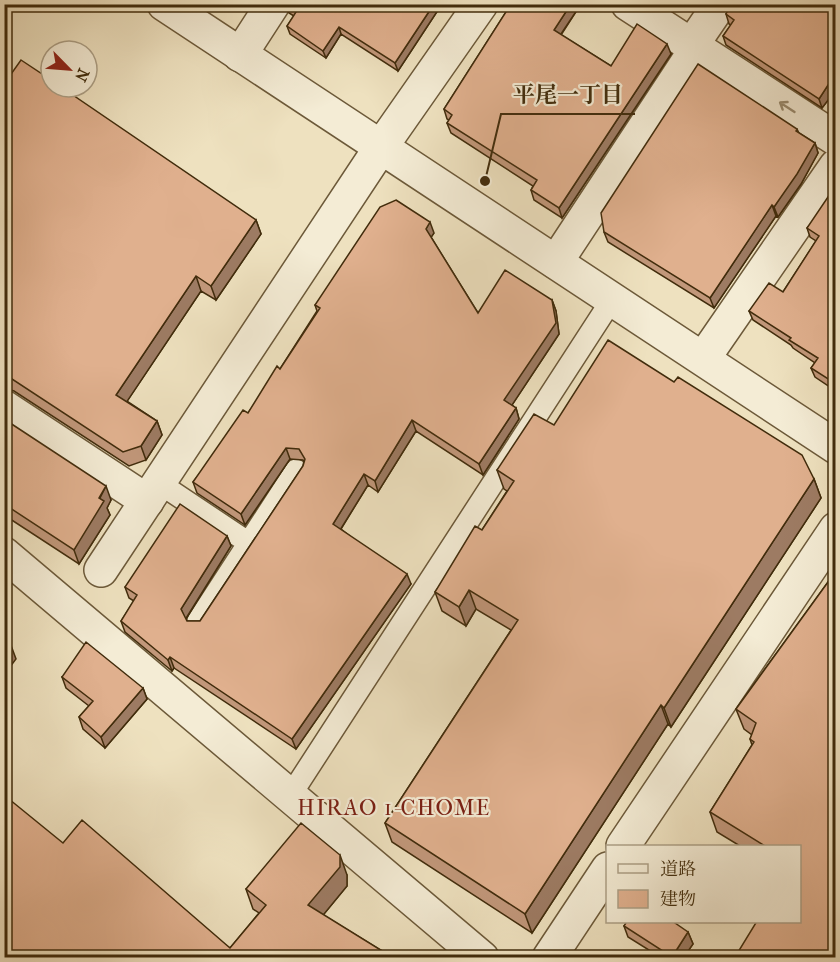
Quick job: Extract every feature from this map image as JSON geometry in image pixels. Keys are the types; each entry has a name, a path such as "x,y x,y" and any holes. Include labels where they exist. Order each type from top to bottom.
{"street":[{"path":"164,4 836,447"},
{"path":"240,55 273,4"},
{"path":"101,570 381,147 481,4"},
{"path":"628,4 836,139"},
{"path":"556,262 688,60 692,45 720,4"},
{"path":"703,359 836,166"},
{"path":"4,407 153,492"},
{"path":"624,845 836,529"},
{"path":"4,554 482,957"},
{"path":"549,957 606,872"}],"lane":[{"path":"290,796 613,298"},
{"path":"198,621 296,471"},
{"path":"153,492 249,543"}],"building":[{"path":"287,4 434,4 395,63 339,27 323,51 287,26 296,12 286,6"},
{"path":"511,4 571,4 554,30 611,66 637,24 667,44 559,208 531,190 537,180 447,123 452,115 444,109"},
{"path":"731,4 836,4 836,91 828,85 819,99 723,36 734,20 726,14"},
{"path":"21,60 39,72 39,99 79,99 256,220 211,286 196,276 116,395 157,421 141,446 123,452 9,377 4,376 4,84"},
{"path":"698,64 815,143 797,174 774,207 772,205 710,298 604,232 601,213"},
{"path":"830,194 836,197 836,384 811,368 818,358 749,311 769,283 783,292 819,236 807,228"},
{"path":"396,200 430,222 426,229 478,313 505,270 552,300 556,323 504,400 516,408 479,464 412,420 375,481 364,474 333,524 407,574 292,739 170,657 168,660 121,621 137,595 125,587 180,504 227,536 181,609 187,621 200,621 303,466 305,459 299,449 286,448 241,514 193,482 243,410 248,413 277,366 280,369 320,308 315,305 380,207"},
{"path":"608,340 674,382 678,377 802,455 814,479 664,708 661,705 525,914 385,823 518,620 469,590 459,607 435,592 475,526 482,530 514,481 497,470 534,414 554,425"},
{"path":"4,419 106,486 99,498 104,501 74,550 4,504"},
{"path":"836,571 836,936 831,943 836,946 836,957 735,957 756,923 801,923 801,845 763,845 710,812 754,742 750,739 756,723 736,709"},
{"path":"86,642 143,688 101,737 79,717 93,701 62,677"},
{"path":"4,795 63,843 82,820 230,948 266,905 246,889 301,823 340,855 340,867 308,905 392,957 4,957"},
{"path":"626,923 675,923 688,932 672,957 624,926"}],"place":[{"name":"平尾一丁目","path":"485,181"}],"district":[{"name":"HIRAO 1-CHOME","path":"394,807"}]}
